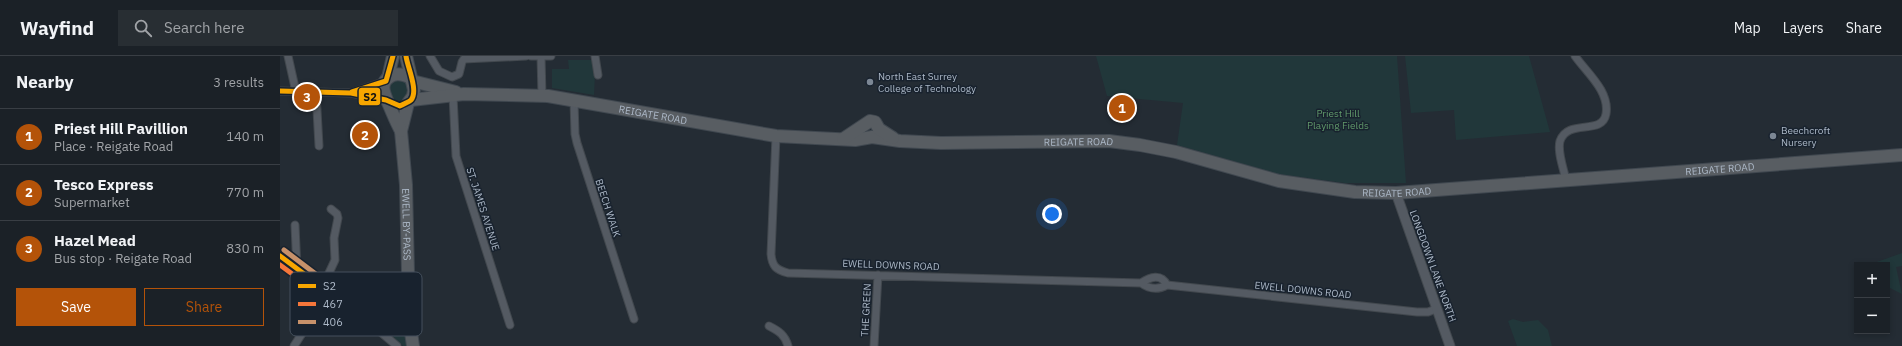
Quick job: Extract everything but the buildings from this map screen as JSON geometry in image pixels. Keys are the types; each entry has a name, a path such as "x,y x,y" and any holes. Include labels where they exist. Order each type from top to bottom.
{"highway":[{"name":"EWELL BY-PASS","path":"393,56 383,93 401,131"},
{"name":"EWELL BY-PASS","path":"406,56 414,90 409,101 401,131 406,193 408,272"},
{"path":"387,80 395,74 400,74 412,80"},
{"name":"REIGATE ROAD","path":"412,80 459,95"},
{"name":"REIGATE ROAD","path":"409,101 459,95 542,96 776,136 855,140 873,134"},
{"path":"387,101 400,106 409,101"},
{"name":"REIGATE ROAD","path":"842,139 863,126 863,131 896,140 962,144 1109,141 1176,152 1279,181 1355,192 1396,193 1902,156"},
{"name":"EWELL BY-PASS","path":"412,336 413,346"}],"street":[{"path":"288,56 296,92"},
{"path":"430,56 439,71 452,77 459,74 464,59 526,56"},
{"path":"531,56 551,56"},
{"path":"541,56 542,96"},
{"path":"595,56 598,75"},
{"path":"1566,180 1560,149 1561,139 1573,128 1598,124 1604,119 1607,112 1606,105 1597,83 1575,56"},
{"path":"351,93 387,80"},
{"path":"280,91 351,93 387,101"},
{"path":"316,92 315,139 319,146"},
{"name":"ST. JAMES AVENUE","path":"459,95 456,156 510,325"},
{"name":"BEECH WALK","path":"574,101 575,138 634,319"},
{"name":"EWELL DOWNS ROAD","path":"776,136 771,262 774,268 788,273 1141,283 1154,288 1161,288 1167,285 1417,312 1428,312 1436,309"},
{"name":"LONGDOWN LANE NORTH","path":"1396,193 1450,346"},
{"path":"331,209 337,214 338,218 334,238 335,260 331,272"},
{"path":"296,225 297,270"},
{"path":"280,256 300,272"},
{"name":"THE GREEN","path":"874,346 878,275"},
{"name":"EWELL DOWNS ROAD","path":"1141,283 1151,277 1157,277 1164,280 1167,285"},
{"path":"769,326 778,330 785,337 788,346"},
{"path":"294,346 300,336"},
{"path":"385,336 396,346"}],"green space":[{"name":"Priest Hill Playing Fields","path":"1096,56 1397,56 1406,183 1345,183 1278,174 1177,145 1183,103 1107,96"},
{"path":"1405,56 1529,56 1550,132 1456,140 1454,110 1411,113"},
{"path":"568,60 592,60 595,73 594,95 552,88 552,69 569,69"},
{"path":"399,79 407,82 410,90 407,98 399,101 391,98 388,90 391,82"},
{"path":"1902,253 1902,266 1896,267 1902,294 1890,288 1890,262 1877,262"},
{"path":"1513,319 1523,322 1538,320 1548,330 1552,346 1517,346 1508,321"},
{"path":"392,336 406,336 407,346 403,346"}],"transit line":[{"name":"S2","path":"352,92 386,81 393,56"},
{"name":"S2","path":"280,91 351,93 386,100 400,106 411,100 414,91 406,56"},
{"name":"406","path":"284,250 313,272"},
{"name":"S2","path":"280,256 301,272"},
{"name":"467","path":"280,265 290,272"}],"place":[{"name":"North East Surrey College of Technology","path":"870,82"},
{"name":"Hazel Mead","path":"307,97"},
{"name":"Priest Hill Pavillion","path":"1122,108"},
{"name":"Tesco Express","path":"365,135"},
{"name":"Beechcroft Nursery","path":"1773,136"}]}
